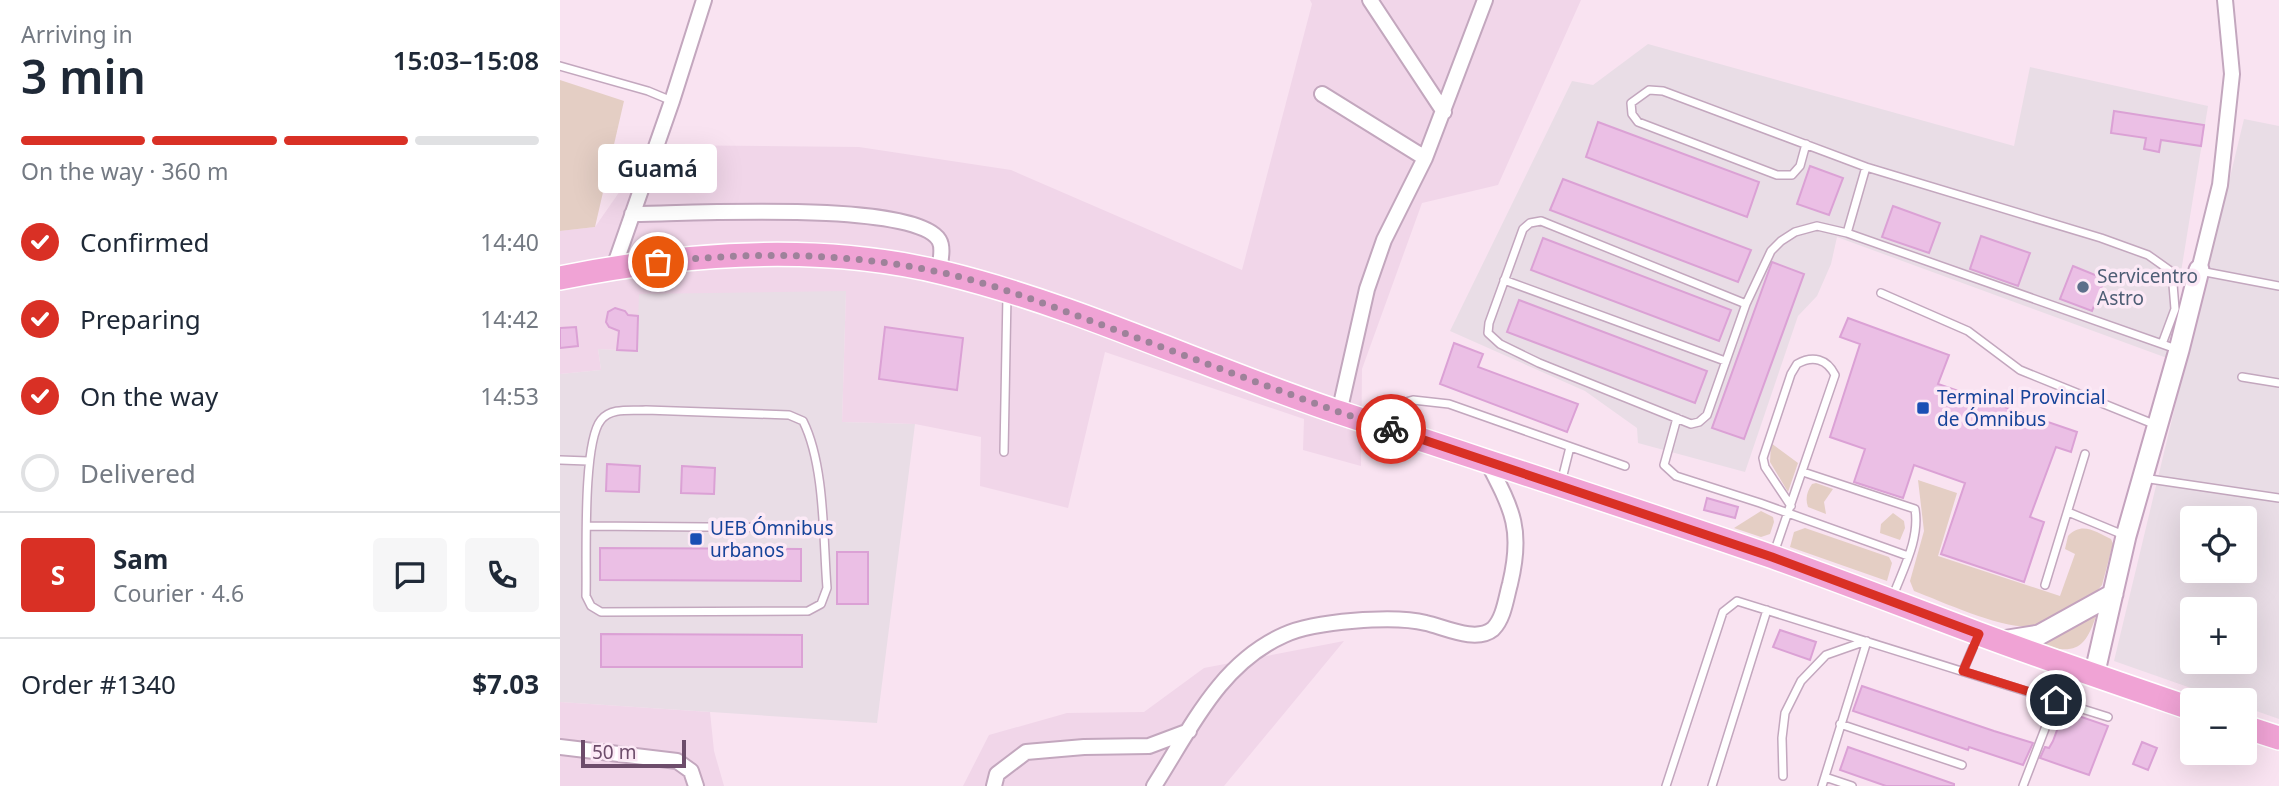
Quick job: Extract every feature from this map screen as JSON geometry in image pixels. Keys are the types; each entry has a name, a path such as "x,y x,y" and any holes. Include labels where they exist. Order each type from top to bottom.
{"main road":[{"path":"560,278 614,267 703,257 776,255 861,260 939,272 1007,290 1339,412 1772,557 2094,676 2180,705"},
{"path":"2257,731 2279,738"}],"street":[{"path":"614,267 704,0"},
{"path":"1370,0 1444,111"},
{"path":"1339,412 1371,277 1384,240 1425,158 1485,0"},
{"path":"2094,676 2126,536 2156,425 2171,347 2199,270 2220,185 2232,74 2225,0"},
{"path":"1322,93 1425,158"},
{"path":"632,214 814,211 901,220 929,230 940,240 942,248 939,272"},
{"path":"1154,786 1209,697 1233,669 1258,648 1286,634 1326,625 1378,620 1423,622 1464,634 1482,634 1492,629 1501,617 1516,557 1516,530 1508,503 1488,463"},
{"path":"2002,641 2039,635 2113,594"},
{"path":"994,786 997,774 1027,752 1084,747 1149,746 1189,731"},
{"path":"560,747 677,761 691,771 696,786"}],"lane":[{"path":"560,66 648,91 671,101"},
{"path":"1746,304 1541,221 1530,223 1523,229 1489,323 1488,333 1500,344 1539,363 1691,424 1699,422 1707,415 1746,304 1771,251 1795,232 1817,226 1847,233 2171,347 2175,309 2172,272 2148,255 2101,238 1866,167 1806,144 1663,91 1649,90 1631,103 1632,114 1638,122 1777,175 1792,175 1800,166 1806,144"},
{"path":"1847,233 1866,167"},
{"path":"2199,270 2279,286"},
{"path":"1504,280 1726,361"},
{"path":"1004,452 1007,290"},
{"path":"1881,293 1968,331 2020,369 2156,425"},
{"path":"1772,557 1803,472 1835,375 1830,366 1814,359 1797,364 1791,374 1763,458 1765,467 1789,510"},
{"path":"2242,377 2279,383"},
{"path":"1375,423 1395,405 1413,400 1449,404 1625,466"},
{"path":"646,410 789,415 803,421 810,434 818,472 827,588 821,604 808,611 601,612 591,606 586,596 587,526 588,461 600,421 612,412 646,410"},
{"path":"1677,418 1664,465 1676,476 1789,510 1908,556"},
{"path":"1560,487 1570,447"},
{"path":"2045,585 2085,454"},
{"path":"560,460 588,461"},
{"path":"1803,472 1915,509 1917,523 1891,600"},
{"path":"2143,478 2279,498"},
{"path":"2068,512 2126,536"},
{"path":"587,526 822,528"},
{"path":"1666,786 1723,612 1737,601 2108,717"},
{"path":"1712,786 1767,610"},
{"path":"1963,671 1979,634"},
{"path":"1822,786 1867,641"},
{"path":"1783,776 1782,738 1785,713 1801,681 1826,655 1867,641"},
{"path":"2024,786 2056,700"},
{"path":"1840,724 1962,765"},
{"path":"1825,777 1852,786"}],"shaded area":[{"path":"1310,0 1581,0 1498,185 1422,203 1362,369 1361,466 1303,450 1304,419 1105,352 1068,508 980,486 981,437 915,424 842,422 846,291 637,351 598,349 601,370 560,374 560,231 595,227 652,145 859,147 1011,170 1242,270 1312,4"},
{"path":"1648,44 2014,146 2030,67 2208,106 2167,358 1837,237 1831,264 1817,296 1798,316 1745,472 1638,443 1637,428 1585,391 1450,331 1572,81 1593,85"},
{"path":"560,80 624,101 595,227 560,231"},
{"path":"2244,119 2279,126 2279,719 2257,711 2257,688 2191,688 2114,661"},
{"path":"846,291 842,422 915,424 877,723 560,702 560,374 601,370 598,349 637,351 639,294"},
{"path":"1771,443 1798,463 1788,492 1770,462"},
{"path":"1918,480 1957,493 1938,556 2060,596 2075,554 2065,549 2068,536 2079,529 2089,529 2111,539 2113,544 2102,585 2097,591 2039,626 2025,627 1993,621 1914,591 1910,581 1924,531"},
{"path":"1812,484 1833,489 1824,502 1826,514 1808,507 1808,492"},
{"path":"1761,511 1773,517 1770,534 1761,537 1734,528"},
{"path":"1893,513 1904,521 1905,528 1900,540 1880,533 1881,524"},
{"path":"1805,528 1889,557 1892,563 1887,581 1790,547 1794,532"},
{"path":"2097,613 2088,635 2077,647 2060,649 2036,644"},
{"path":"1344,641 1224,786 963,786 989,735 1067,713 1144,712 1204,668"},
{"path":"560,702 710,712 714,751 724,786 560,786"}],"building":[{"path":"2114,111 2204,125 2201,146 2161,140 2159,152 2144,149 2146,138 2111,133"},
{"path":"1598,122 1759,182 1747,217 1586,157"},
{"path":"1810,166 1843,178 1829,215 1797,204"},
{"path":"1563,179 1751,250 1738,282 1550,210"},
{"path":"1893,206 1940,223 1929,253 1882,237"},
{"path":"1981,236 2030,253 2018,286 1970,269"},
{"path":"1543,238 1731,310 1719,341 1531,270"},
{"path":"1772,262 1804,274 1744,439 1712,428"},
{"path":"2073,266 2105,279 2092,311 2060,299"},
{"path":"1519,300 1707,371 1695,403 1507,332"},
{"path":"615,308 628,315 638,316 637,351 617,350 619,331 609,327 606,322 608,312"},
{"name":"Terminal Provincial de Ómnibus","path":"1848,318 1949,355 1938,384 2077,432 2071,452 2056,447 2030,517 2044,522 2024,582 1941,554 1965,483 1914,465 1903,498 1854,482 1865,449 1830,437 1860,344 1840,337"},
{"path":"576,327 578,346 560,348 560,328"},
{"path":"885,327 963,338 957,390 879,379"},
{"path":"1454,343 1483,354 1478,367 1578,404 1567,432 1440,384"},
{"path":"607,464 640,466 639,492 606,491"},
{"path":"682,466 715,468 714,494 681,493"},
{"path":"1707,498 1738,507 1735,518 1704,510"},
{"path":"600,548 801,549 801,581 600,580"},
{"path":"837,552 868,552 868,604 837,604"},
{"path":"1780,630 1816,642 1810,660 1773,647"},
{"path":"601,634 802,635 802,667 601,667"},
{"path":"1862,686 2033,743 2023,765 1969,747 1968,750 1853,711"},
{"path":"2064,711 2108,726 2089,775 2040,758 2045,747 2049,748 2053,741"},
{"path":"2142,742 2157,748 2148,770 2133,764"},
{"path":"1848,747 1954,786 1886,786 1840,770"}],"way so far":[{"path":"658,262 703,257 776,255 861,260 939,272 1007,290 1391,429"}],"place":[{"name":"Guamá","path":"658,262"},
{"name":"Servicentro Astro","path":"2083,287"},
{"name":"Terminal Provincial de Ómnibus","path":"1923,408"},
{"name":"UEB Ómnibus urbanos","path":"696,539"}],"route":[{"path":"1391,429 1772,557 1979,634 1963,671 2056,700"}]}
